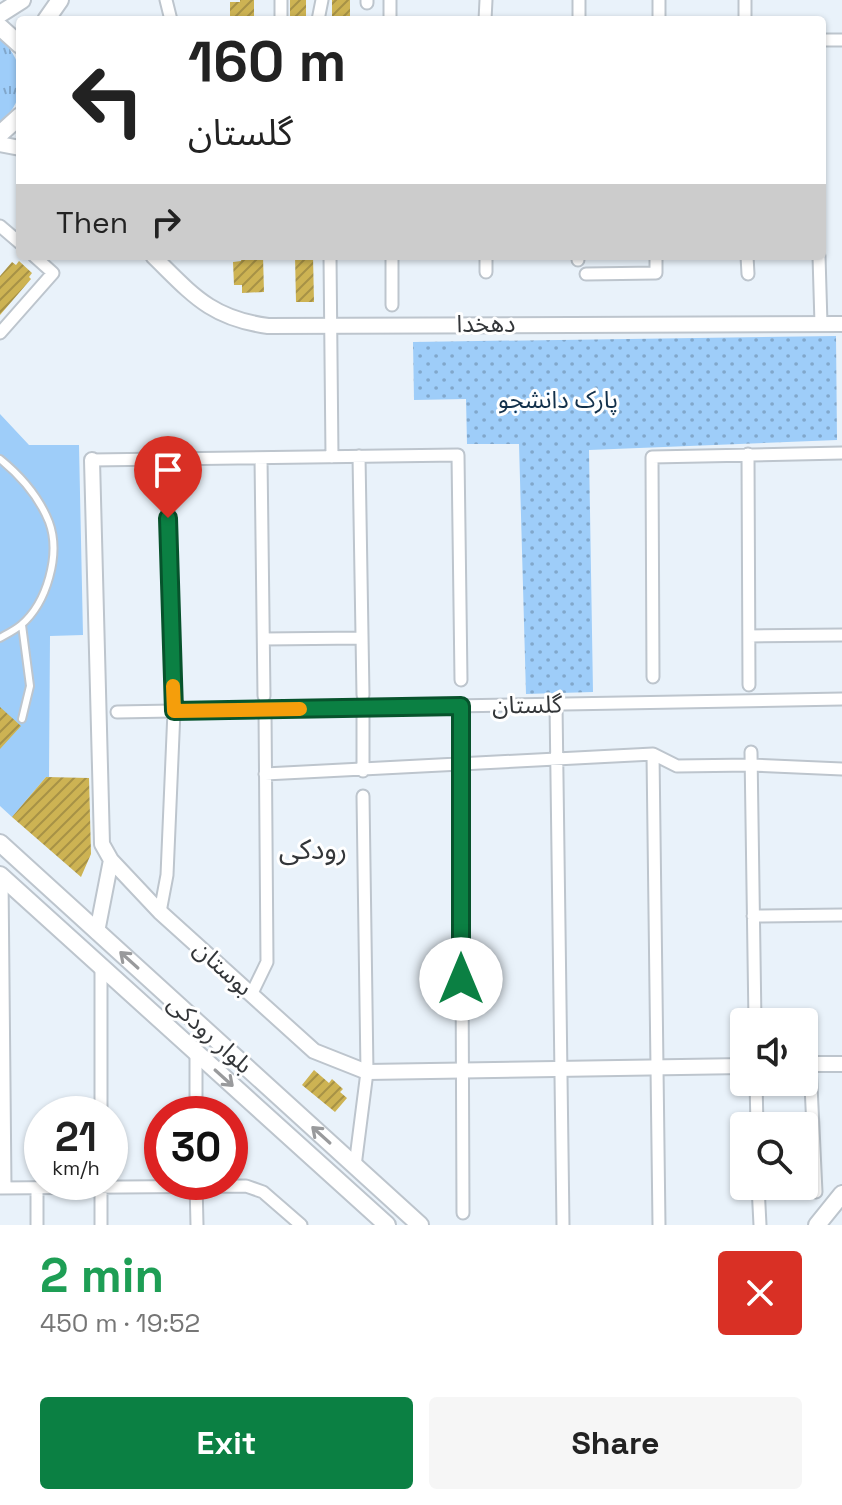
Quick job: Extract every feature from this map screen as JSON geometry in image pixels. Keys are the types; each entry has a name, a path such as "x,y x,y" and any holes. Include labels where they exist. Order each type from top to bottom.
{"main road":[{"path":"0,14 22,0"},
{"path":"0,27 16,41"},
{"path":"0,134 16,120"},
{"name":"بلوار رودکی","path":"0,843 420,1225"},
{"name":"بلوار رودکی","path":"1,876 387,1225"},
{"path":"817,1225 842,1194"}],"street":[{"path":"0,226 16,240"},
{"path":"0,333 53,273 38,260"},
{"name":"دهخدا","path":"157,260 213,310 239,322 268,326 842,324"},
{"path":"330,260 332,457"},
{"path":"392,260 392,305"},
{"path":"486,260 486,272"},
{"path":"586,274 656,273 656,260"},
{"path":"747,260 748,274"},
{"path":"819,260 821,324"},
{"path":"653,677 652,457 842,453"},
{"path":"748,454 749,685"},
{"path":"92,460 458,455 461,680"},
{"path":"359,456 363,695"},
{"path":"261,458 264,696"},
{"path":"160,912 167,875 174,711 166,459"},
{"name":"بوستان","path":"92,460 102,844 111,860 160,912 314,1051 367,1072 730,1066"},
{"path":"749,636 842,635"},
{"path":"264,639 362,638"},
{"name":"گلستان","path":"117,712 842,699"},
{"path":"556,704 563,1225"},
{"path":"461,706 463,1213"},
{"path":"363,708 363,771"},
{"path":"252,993 267,962 265,710"},
{"path":"653,754 659,1225"},
{"path":"265,774 653,754 677,766 751,758 842,769"},
{"path":"751,758 755,1008"},
{"path":"355,1166 367,1072 363,796"},
{"path":"97,932 111,860"},
{"path":"1,876 3,1188 24,1188"},
{"path":"753,916 842,915"},
{"path":"101,967 101,1096"},
{"path":"196,1053 196,1096"},
{"path":"818,1064 842,1064"},
{"path":"248,1187 255,1187 301,1225"},
{"path":"37,1200 37,1225"},
{"path":"101,1200 101,1225"},
{"path":"196,1200 197,1225"},
{"path":"759,1200 760,1225"}],"lane":[{"path":"0,459 31,489 50,525 53,567 42,598 22,625 0,638"},
{"path":"22,625 30,686 22,719"}],"green space":[{"path":"0,39 16,61 16,103 0,122"},
{"name":"پارک دانشجو","path":"836,336 837,440 589,450 593,692 526,694 519,444 467,444 466,399 414,400 413,342"},
{"path":"0,414 29,445 79,445 83,635 50,636 49,777 12,817 0,806"}],"building":[{"path":"254,0 254,16 230,16 230,2"},
{"path":"290,0 306,0 306,16 290,16"},
{"path":"332,0 350,0 350,16 332,16"},
{"path":"263,260 264,292 242,293 242,285 234,285 233,262"},
{"path":"295,260 313,260 314,302 296,302"},
{"path":"19,261 32,273 31,279 0,315 0,276 12,262 16,265"},
{"path":"0,707 21,726 0,749"},
{"path":"46,777 89,778 91,854 81,877 12,817"},
{"path":"314,1070 329,1083 332,1079 343,1089 340,1092 347,1098 335,1112 302,1085"}],"slow traffic":[{"path":"173,686 174,711 300,709"}],"district":[{"name":"رودکی","path":"313,849"}],"route":[{"path":"168,518 174,711 461,706 461,979"}]}
